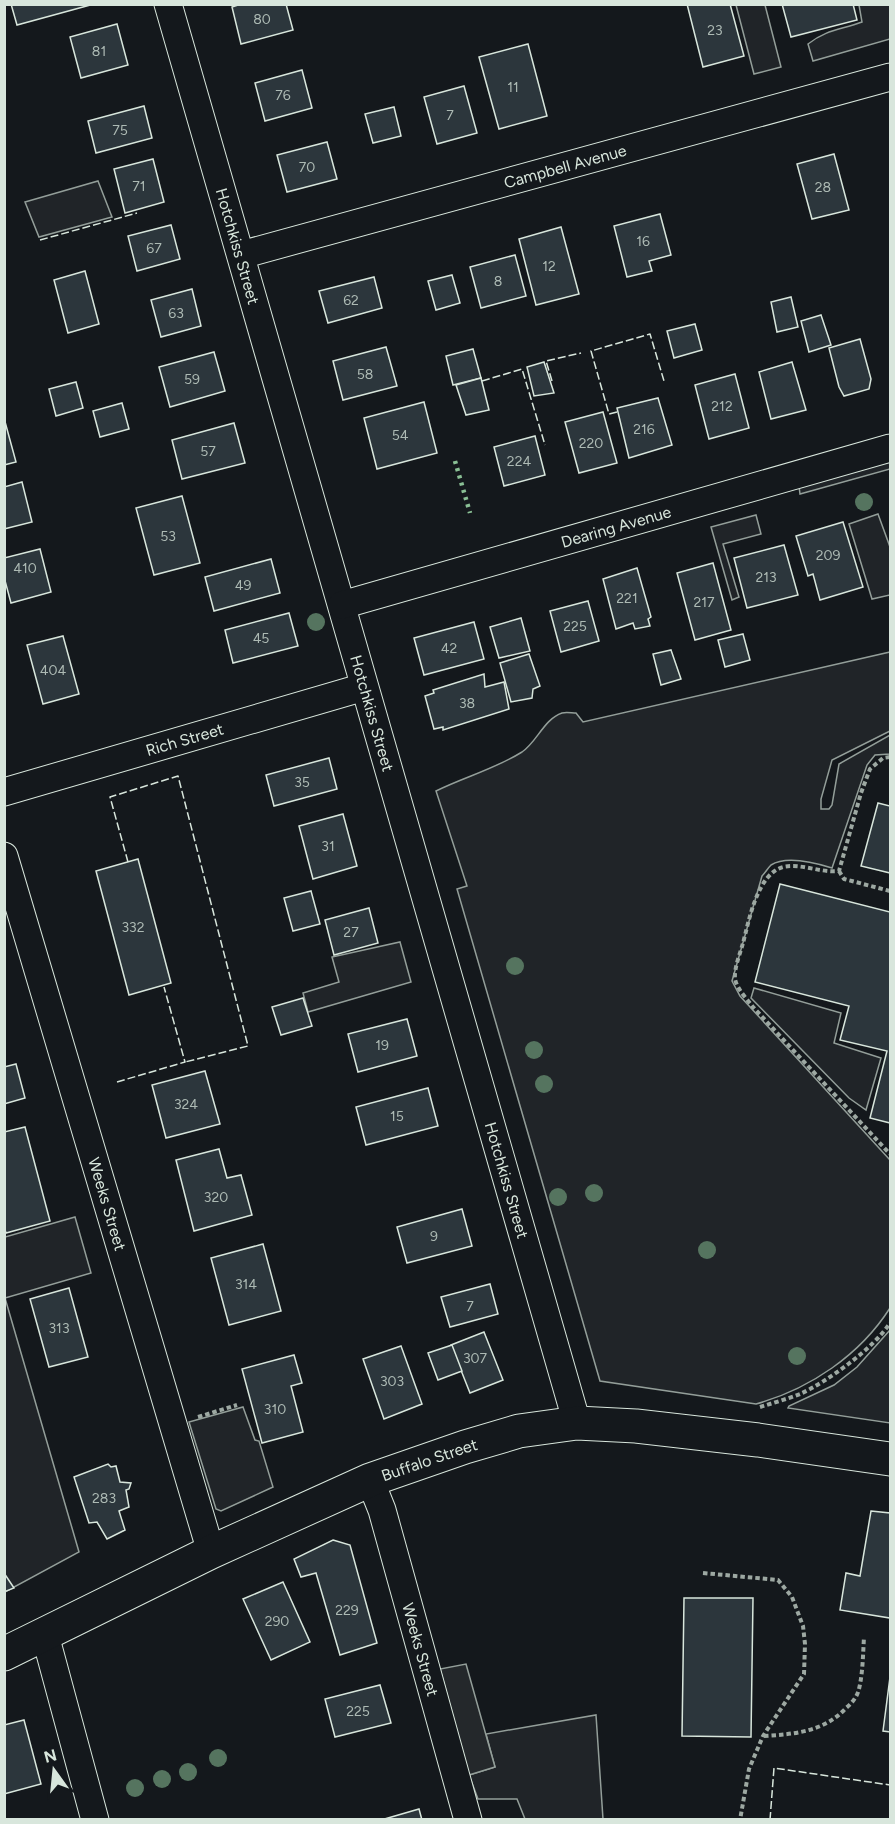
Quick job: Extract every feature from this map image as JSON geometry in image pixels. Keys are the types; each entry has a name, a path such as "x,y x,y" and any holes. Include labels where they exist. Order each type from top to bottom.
{"street":[{"name":"Hotchkiss Street","path":"168,4 577,1423"},
{"name":"Campbell Avenue","path":"241,255 891,77"},
{"name":"Dearing Avenue","path":"342,605 891,448"},
{"name":"Rich Street","path":"4,792 364,687"},
{"name":"Weeks Street","path":"4,856 211,1552"},
{"name":"Buffalo Street","path":"4,1654 211,1552 370,1480 508,1434 577,1423 647,1427 758,1440 891,1460"},
{"name":"Weeks Street","path":"370,1480 382,1510 468,1820"},
{"path":"45,1635 95,1820"}],"path":[{"path":"838,871 870,770 883,758 891,758"},
{"path":"838,871 828,872 797,866 782,868 773,873 763,884 754,900 735,979 753,1007 891,1154"},
{"path":"838,871 844,879 891,891"},
{"path":"757,1408 800,1394 829,1377 858,1356 891,1323"},
{"path":"172,1425 237,1405"},
{"path":"703,1573 778,1580 796,1603 803,1626 804,1674 763,1736 749,1769 740,1820"},
{"path":"763,1736 797,1733 820,1727 838,1717 854,1700 859,1690 864,1637"}],"shaded area":[{"path":"736,5 765,5 781,67 754,74"},
{"path":"859,5 890,5 890,39 813,61 808,44 828,33 862,22"},
{"path":"98,181 112,217 39,237 25,202"},
{"path":"890,459 890,469 800,494 799,486"},
{"path":"878,514 890,547 890,595 872,599 849,524"},
{"path":"756,515 761,534 723,544 739,597 732,600 711,527"},
{"path":"890,652 890,731 832,760 821,799 821,809 829,809 832,805 839,764 890,735 890,754 875,755 867,765 832,868 793,860 771,865 762,876 732,981 740,996 890,1160 890,1308 864,1341 832,1368 795,1389 756,1404 600,1381 457,889 467,886 436,791 522,752 550,720 562,713 576,713 583,722"},
{"path":"400,942 411,982 308,1012 303,993 339,982 332,957"},
{"path":"754,988 841,1013 834,1043 881,1058 866,1110 849,1098 751,998"},
{"path":"75,1217 91,1273 5,1298 5,1237"},
{"path":"5,1298 79,1552 5,1592"},
{"path":"890,1330 890,1423 788,1408 834,1385 857,1367"},
{"path":"243,1407 255,1440 259,1441 273,1487 221,1511 216,1509 189,1422"},
{"path":"466,1664 495,1767 469,1775 440,1669"},
{"path":"596,1715 603,1819 525,1819 517,1799 478,1799 469,1775 495,1767 486,1734"}],"building":[{"path":"11,4 94,4 17,25"},
{"path":"241,4 286,4 293,30 241,44 232,7"},
{"path":"687,4 730,4 744,56 703,67"},
{"path":"782,4 853,4 857,20 791,37"},
{"path":"117,24 128,65 81,78 70,37"},
{"path":"528,44 547,116 499,129 479,57"},
{"path":"302,70 312,108 265,121 255,83"},
{"path":"464,86 477,133 437,144 424,97"},
{"path":"144,106 152,138 96,153 88,121"},
{"path":"394,107 401,136 373,143 365,114"},
{"path":"327,142 337,179 287,192 277,155"},
{"path":"834,154 849,210 812,219 797,164"},
{"path":"153,159 164,202 125,213 114,169"},
{"path":"660,214 671,255 649,261 652,271 627,277 614,226"},
{"path":"171,225 180,259 137,271 128,236"},
{"path":"561,227 579,294 536,305 519,239"},
{"path":"515,255 526,296 481,308 470,267"},
{"path":"85,271 99,324 68,333 54,280"},
{"path":"452,275 460,303 436,310 428,281"},
{"path":"374,277 382,308 328,323 319,291"},
{"path":"192,289 201,326 161,337 151,300"},
{"path":"791,297 798,327 777,332 771,302"},
{"path":"821,315 831,345 809,352 801,321"},
{"path":"695,324 702,350 674,358 667,331"},
{"path":"860,339 871,379 869,389 844,396 839,387 829,348"},
{"path":"386,347 397,386 343,400 333,361"},
{"path":"473,349 481,378 453,385 446,356"},
{"path":"214,352 225,391 170,407 159,367"},
{"path":"544,362 554,393 534,396 527,367"},
{"path":"792,362 806,410 771,419 759,372"},
{"path":"735,374 749,428 709,439 695,385"},
{"path":"481,378 489,410 466,415 456,385"},
{"path":"76,382 83,408 56,416 49,389"},
{"path":"658,398 672,445 629,458 617,408"},
{"path":"424,402 437,453 377,469 364,418"},
{"path":"122,403 129,429 100,437 93,411"},
{"path":"603,412 617,463 579,473 565,422"},
{"path":"4,418 16,462 4,465"},
{"path":"234,423 245,463 182,479 172,440"},
{"path":"535,436 545,475 504,486 494,447"},
{"path":"22,482 32,522 4,529 4,487"},
{"path":"182,496 200,563 154,575 136,508"},
{"path":"843,522 863,587 820,600 813,574 808,576 796,536"},
{"path":"784,545 798,595 747,608 734,558"},
{"path":"40,549 51,592 11,603 4,577 4,558"},
{"path":"271,559 280,593 214,611 205,577"},
{"path":"713,563 731,630 695,640 677,573"},
{"path":"637,568 651,617 648,619 650,626 635,629 633,623 616,629 603,579"},
{"path":"588,601 599,641 561,652 550,611"},
{"path":"289,613 298,646 233,663 225,630"},
{"path":"521,618 530,651 499,658 490,627"},
{"path":"474,622 484,659 424,675 414,638"},
{"path":"743,634 750,660 725,667 718,640"},
{"path":"63,636 79,694 43,704 27,645"},
{"path":"671,650 681,679 661,685 653,654"},
{"path":"529,654 540,686 533,689 532,698 511,702 500,663"},
{"path":"484,674 485,687 504,682 509,709 443,730 443,727 434,729 425,696 434,693 433,690"},
{"path":"329,758 337,789 274,806 266,775"},
{"path":"878,803 890,806 890,873 861,866"},
{"path":"343,814 357,866 313,879 299,826"},
{"path":"138,859 171,983 129,995 96,871"},
{"path":"780,884 890,912 890,1123 870,1118 887,1051 840,1040 849,1006 755,982"},
{"path":"311,891 320,924 293,931 284,898"},
{"path":"369,908 378,943 334,955 325,920"},
{"path":"303,998 312,1026 281,1035 272,1007"},
{"path":"407,1019 417,1056 358,1072 348,1034"},
{"path":"16,1064 25,1098 4,1104 4,1067"},
{"path":"205,1071 220,1124 166,1138 152,1085"},
{"path":"428,1088 438,1126 366,1145 356,1107"},
{"path":"25,1127 50,1221 6,1233 4,1226 4,1132"},
{"path":"219,1149 227,1178 241,1175 252,1215 194,1231 176,1160"},
{"path":"462,1209 472,1246 407,1263 397,1227"},
{"path":"263,1244 281,1311 229,1325 211,1258"},
{"path":"490,1284 498,1314 450,1327 441,1297"},
{"path":"69,1288 88,1357 49,1367 30,1299"},
{"path":"484,1332 503,1380 470,1393 451,1345"},
{"path":"452,1345 462,1371 438,1380 428,1353"},
{"path":"401,1346 422,1404 384,1419 363,1359"},
{"path":"294,1355 302,1383 291,1386 303,1432 262,1443 242,1369"},
{"path":"108,1464 111,1467 116,1466 120,1482 131,1483 129,1489 126,1490 129,1507 119,1511 125,1530 107,1539 97,1522 89,1523 74,1477"},
{"path":"871,1511 890,1513 890,1618 840,1610 846,1573 860,1576"},
{"path":"333,1540 350,1545 377,1643 340,1655 316,1573 301,1577 294,1559"},
{"path":"4,1573 14,1588 4,1592"},
{"path":"283,1582 310,1642 271,1660 243,1599"},
{"path":"684,1598 753,1598 751,1737 682,1736"},
{"path":"890,1677 890,1732 883,1731"},
{"path":"380,1685 391,1723 335,1737 325,1699"},
{"path":"24,1720 41,1784 4,1794 4,1725"},
{"path":"419,1809 422,1820 381,1820"}],"hedge":[{"path":"455,461 470,513"}],"fence":[{"path":"40,240 137,213"},
{"path":"617,412 609,414 591,351 650,334 664,381"},
{"path":"552,381 546,361 581,353"},
{"path":"482,381 522,369 545,445"},
{"path":"128,862 110,797 178,776 248,1046 185,1062"},
{"path":"117,1082 185,1062 164,987"},
{"path":"770,1820 774,1768 890,1785"}]}
